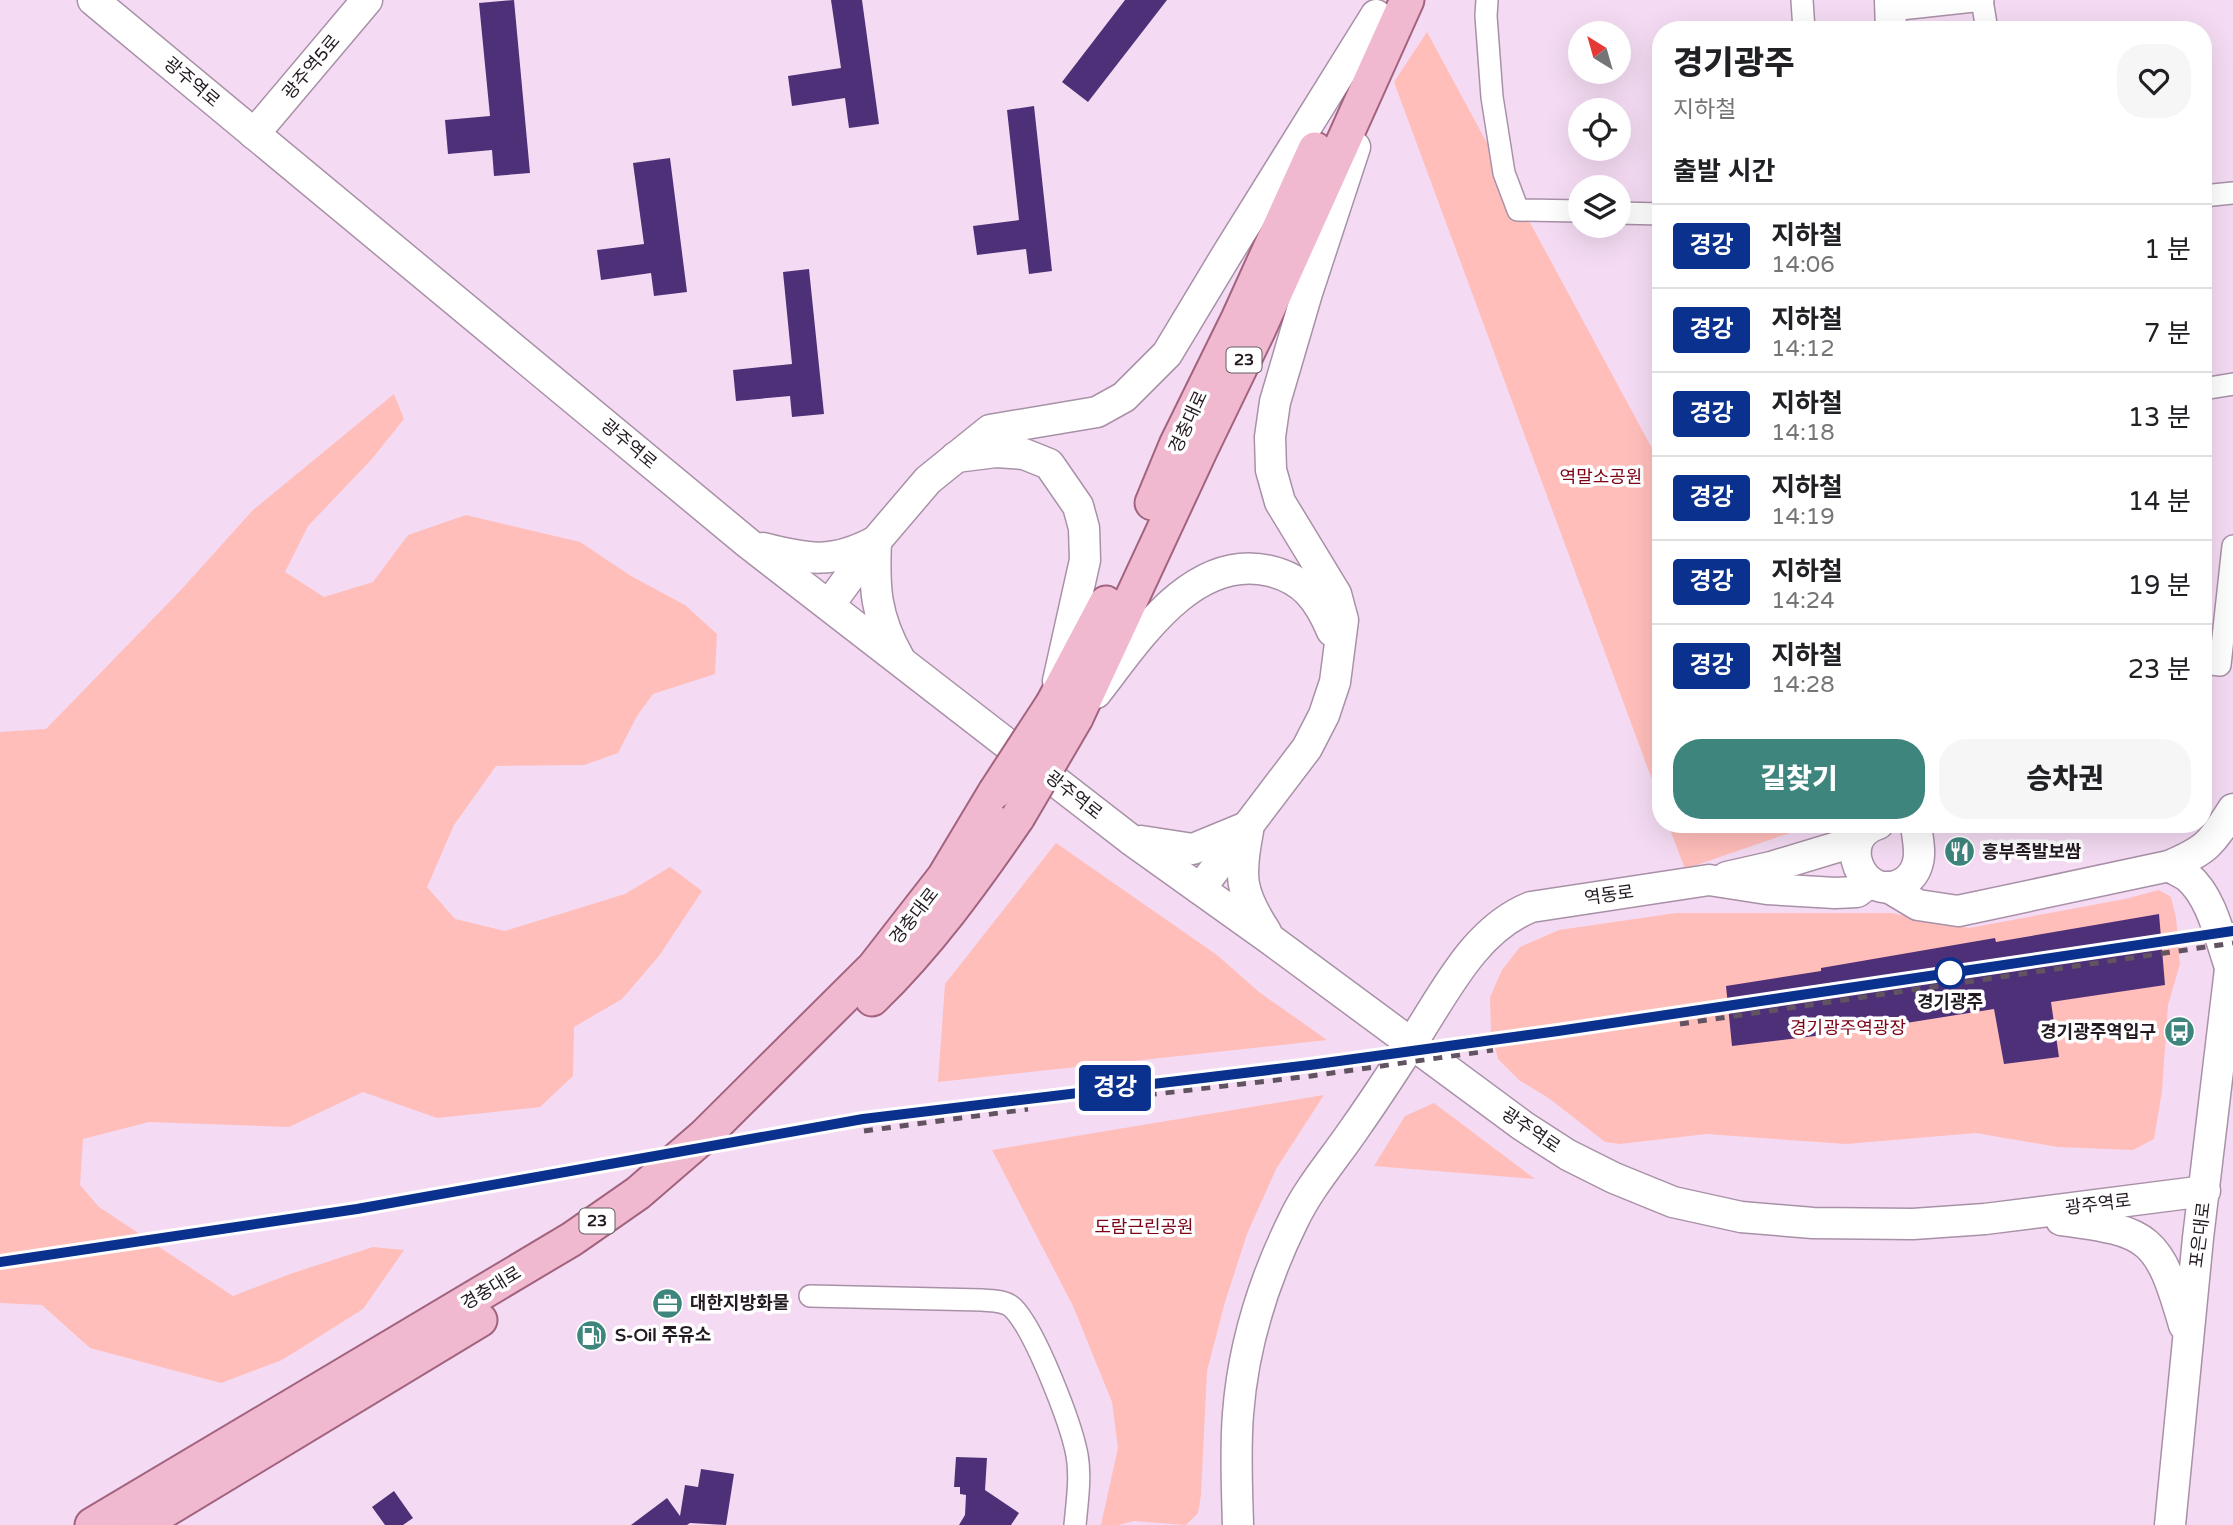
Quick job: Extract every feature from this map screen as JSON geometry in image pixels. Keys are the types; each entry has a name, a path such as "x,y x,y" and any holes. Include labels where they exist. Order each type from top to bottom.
{"main road":[{"name":"경충대로","path":"141,1525 580,1260 656,1203 801,1069 895,977 967,891 1018,817 1176,445 1384,16 1407,0"},
{"name":"경충대로","path":"92,1525 572,1239 638,1193 748,1095 874,967 944,877 995,792 1065,711"}],"street":[{"name":"광주역로","path":"93,0 750,544 903,664 1130,839 1523,1126 1568,1155 1614,1178 1673,1202 1741,1217 1813,1223 1913,1224 2015,1215 2205,1191"},
{"name":"광주역5로","path":"254,134 367,0"},
{"path":"1488,0 1486,16 1492,97 1504,173 1518,210 1568,212"},
{"path":"1802,0 1803,21"},
{"path":"1891,13 1982,0 1986,21"},
{"path":"829,605 876,541 928,480 990,430 1097,412 1124,397 1167,354 1226,256 1384,16"},
{"path":"1200,889 1307,748 1324,715 1335,682 1343,620 1336,594 1280,502 1271,470 1270,437 1275,402 1384,16"},
{"path":"2212,194 2233,193"},
{"path":"1631,213 1652,214"},
{"path":"2212,388 2233,384"},
{"path":"956,457 996,452 1024,454 1049,464 1078,506 1084,528 1085,561 1065,711"},
{"path":"750,544 802,558 827,558 855,552 876,541"},
{"path":"876,541 874,582 878,610 886,635 903,664"},
{"path":"2212,664 2233,547"},
{"path":"1065,711 1179,596 1205,579 1230,571 1260,569 1288,576 1314,595 1339,647"},
{"path":"1868,833 1854,853 1861,875 1918,905 1945,910 1973,909 2169,866 2194,855 2213,841 2233,809"},
{"path":"1130,839 1193,849 1249,825"},
{"path":"1249,825 1241,865 1244,886 1249,906 1270,939"},
{"path":"1709,880 1771,867 1868,833"},
{"path":"1912,839 1945,910"},
{"name":"역동로","path":"1238,1525 1236,1455 1238,1411 1245,1366 1265,1288 1293,1220 1468,958 1493,929 1516,913 1549,903 1709,880 1767,889 1857,892 1907,880 1912,839"},
{"path":"2169,866 2188,877 2198,889 2231,956"},
{"name":"포은대로","path":"2170,1525 2231,956"},
{"path":"2015,1215 2115,1228 2150,1246 2172,1284 2188,1339"},
{"path":"810,1296 982,1300 998,1301 1011,1306 1035,1344 1071,1430 1077,1457 1075,1525"}],"green space":[{"name":"역말소공원","path":"1427,32 1652,448 1652,780 1394,82"},
{"path":"394,394 404,419 371,460 308,526 285,572 324,597 373,582 408,535 466,515 580,542 631,576 685,605 717,634 715,674 653,694 637,716 618,753 584,765 496,766 454,825 427,887 455,919 505,931 625,894 670,867 702,891 659,956 622,999 574,1027 573,1076 540,1107 437,1118 363,1092 289,1127 149,1122 83,1139 80,1185 99,1207 233,1296 373,1247 404,1250 363,1309 282,1360 221,1383 90,1348 42,1305 0,1303 0,732 46,729 180,591 253,510"},
{"path":"1671,833 1790,833 1685,869"},
{"path":"1056,843 1217,955 1259,992 1327,1040 938,1082 945,984"},
{"name":"경기광주역광장","path":"2159,890 2171,897 2176,918 2180,964 2168,1005 2162,1091 2154,1139 2133,1150 2058,1147 1976,1133 1846,1144 1706,1134 1620,1144 1605,1142 1550,1099 1519,1080 1498,1059 1491,1032 1490,997 1502,970 1520,947 1559,930 1676,913 1891,913 1969,928 2125,899"},
{"name":"도람근린공원","path":"1324,1095 1276,1169 1247,1234 1225,1302 1207,1371 1198,1513 1186,1525 1134,1521 1101,1525 1118,1448 1112,1402 1073,1306 992,1150"},
{"path":"1434,1103 1535,1179 1374,1166 1405,1116"}],"building":[{"path":"514,0 530,173 494,176 492,150 448,154 445,120 490,116 479,3"},
{"path":"831,0 862,0 879,124 849,128 845,98 792,106 788,76 841,68"},
{"path":"1125,0 1167,0 1088,102 1062,82"},
{"path":"1034,106 1052,271 1029,274 1026,249 977,255 973,226 1019,220 1007,110"},
{"path":"670,158 687,292 654,296 651,273 601,280 597,250 644,244 633,163"},
{"path":"809,269 824,414 792,417 790,396 736,401 733,370 792,364 783,272"},
{"path":"2159,914 2165,985 2051,1002 2059,1057 2004,1064 1994,1009 1856,1031 1732,1046 1726,986 1995,938 1996,942"},
{"path":"956,1457 987,1458 985,1490 1019,1513 1011,1525 959,1525 965,1515 966,1495 960,1494 960,1487 954,1487"},
{"path":"701,1469 734,1474 726,1525 631,1525 667,1498 680,1516 685,1485 698,1487"},
{"path":"394,1491 413,1518 403,1525 385,1525 372,1507"}],"railway":[{"path":"863,1119 1558,1031 2233,931"},
{"path":"1680,1024 2233,943"},
{"path":"1094,1101 1311,1076 1493,1050"},
{"path":"864,1131 1028,1109"}],"metro line":[{"name":"경강","path":"0,1262 357,1209 863,1119 1310,1065 1558,1031 2233,931"}],"place":[{"name":"흥부족발보쌈","path":"1959,852"},
{"name":"경기광주","path":"1950,973"},
{"name":"경기광주역입구","path":"2179,1032"},
{"name":"대한지방화물","path":"667,1303"},
{"name":"S-Oil 주유소","path":"592,1335"}]}
